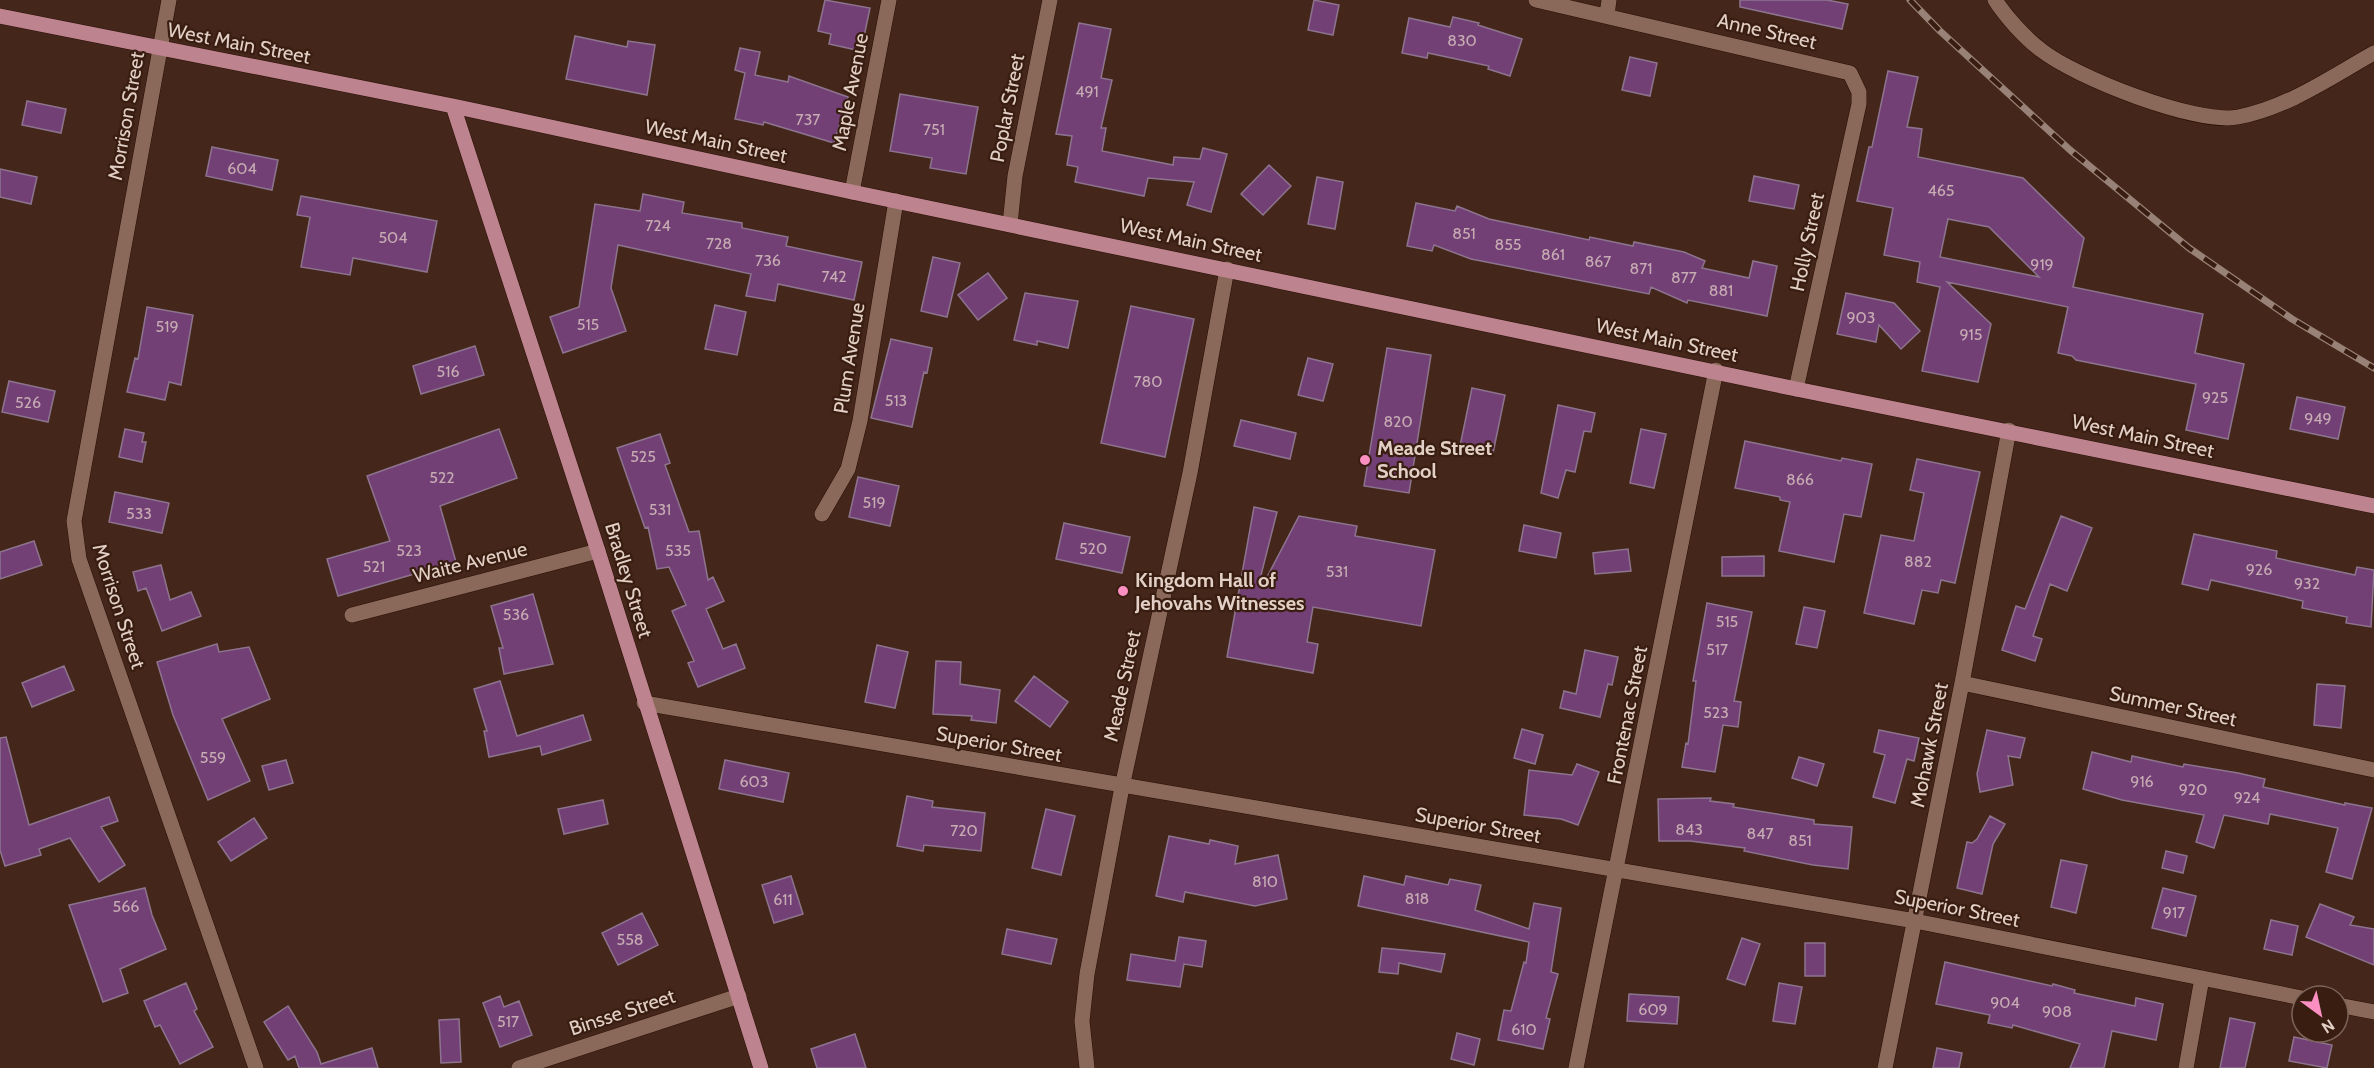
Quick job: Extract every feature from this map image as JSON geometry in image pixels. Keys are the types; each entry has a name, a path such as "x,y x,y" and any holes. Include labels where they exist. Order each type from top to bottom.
{"main road":[{"name":"West Main Street","path":"0,16 453,106 852,192 1716,370 1796,389 2009,430 2374,506"},
{"name":"Bradley Street","path":"453,106 598,551 644,703 761,1068"}],"street":[{"name":"Morrison Street","path":"169,0 74,521 79,559 256,1068"},
{"name":"Maple Avenue","path":"852,192 889,0"},
{"name":"Poplar Street","path":"1010,224 1015,176 1050,0"},
{"name":"Anne Street","path":"1536,0 1608,8 1850,72 1859,92 1859,104"},
{"path":"1995,0 2041,50 2074,71 2180,111 2224,118 2240,117 2288,101 2374,53"},
{"name":"Holly Street","path":"1796,389 1859,104"},
{"name":"Plum Avenue","path":"822,514 848,469 860,421 896,201"},
{"name":"Meade Street","path":"1088,1068 1082,1021 1087,974 1122,787 1190,473 1227,269"},
{"name":"Frontenac Street","path":"1576,1068 1618,870 1716,370"},
{"name":"Mohawk Street","path":"1885,1068 1962,683 2009,430"},
{"name":"Waite Avenue","path":"352,615 598,551"},
{"name":"Summer Street","path":"1962,683 2374,770"},
{"name":"Superior Street","path":"644,703 1122,787 1915,921 2290,996"},
{"path":"2186,1068 2202,978"},
{"name":"Binsse Street","path":"519,1068 739,996"},
{"path":"2350,1007 2374,1012"}],"building":[{"path":"825,0 870,8 861,51 829,44 831,34 818,31"},
{"path":"1314,0 1339,5 1333,35 1308,30"},
{"path":"1740,0 1827,0 1848,4 1842,29 1740,7"},
{"path":"1453,17 1479,23 1478,25 1522,39 1510,76 1488,69 1489,66 1428,53 1427,58 1402,53 1409,18 1450,27"},
{"path":"1079,23 1111,29 1101,78 1112,80 1101,128 1106,128 1102,151 1173,165 1174,157 1200,159 1203,148 1227,154 1211,212 1187,205 1194,182 1148,178 1144,196 1075,182 1078,167 1067,165 1072,136 1056,134"},
{"path":"575,36 627,47 628,41 655,45 647,95 566,79"},
{"path":"740,48 760,52 755,75 788,82 789,76 848,97 834,143 764,122 763,125 735,119 745,73 735,70"},
{"path":"1630,57 1657,63 1650,96 1622,90"},
{"path":"1888,71 1918,77 1907,127 1922,129 1918,157 2023,178 2084,238 2073,287 2203,314 2195,353 2244,364 2228,439 2186,430 2196,384 2076,360 2072,356 2058,353 2068,307 1947,282 1991,324 1978,382 1922,371 1940,287 1917,282 1920,262 1884,255 1893,208 1857,201 1869,147 1872,147","holes":["1948,219 1989,227 2039,277 1940,257"]},
{"path":"900,94 978,107 966,174 930,168 932,158 890,151"},
{"path":"27,101 66,109 61,133 22,125"},
{"path":"212,147 278,160 272,190 206,176"},
{"path":"1269,165 1291,186 1263,215 1241,194"},
{"path":"0,169 37,177 31,204 0,197"},
{"path":"1754,176 1799,185 1794,209 1749,201"},
{"path":"1317,177 1343,182 1335,229 1308,224"},
{"path":"643,194 684,202 682,213 742,223 742,228 788,237 786,246 862,262 854,300 778,284 775,301 746,296 751,274 618,245 611,288 626,331 563,353 550,317 579,307 595,204 640,211"},
{"path":"301,196 437,221 427,272 353,258 350,275 301,267 310,217 297,215"},
{"path":"1416,203 1455,211 1457,206 1489,219 1589,240 1590,237 1633,246 1634,242 1684,252 1705,261 1702,268 1749,278 1753,261 1777,266 1767,316 1688,300 1687,303 1651,287 1649,294 1471,259 1434,245 1432,251 1407,246"},
{"path":"933,257 960,263 947,317 921,311"},
{"path":"988,273 1007,298 978,320 958,295"},
{"path":"1025,293 1078,301 1068,348 1037,341 1037,345 1014,340"},
{"path":"1846,293 1894,303 1920,331 1901,349 1879,325 1876,342 1837,334"},
{"path":"715,305 746,312 737,355 705,349"},
{"path":"1131,306 1194,319 1165,457 1101,443"},
{"path":"147,307 193,315 181,385 169,382 165,400 127,392 135,358 138,359"},
{"path":"891,339 932,348 927,373 924,372 912,427 871,418"},
{"path":"475,346 484,375 421,394 413,366"},
{"path":"1387,348 1431,355 1409,493 1364,486"},
{"path":"1308,358 1333,364 1323,401 1298,395"},
{"path":"9,381 55,391 48,422 2,412"},
{"path":"1472,388 1505,395 1493,453 1460,446"},
{"path":"2297,397 2345,407 2338,439 2290,429"},
{"path":"1558,405 1595,413 1591,432 1584,431 1575,472 1566,470 1558,498 1541,493"},
{"path":"1241,420 1296,433 1290,459 1234,446"},
{"path":"125,429 144,433 142,442 146,442 142,462 119,457"},
{"path":"499,429 517,478 440,506 456,562 338,596 327,559 390,541 367,476"},
{"path":"1641,429 1666,434 1654,488 1630,483"},
{"path":"660,434 670,463 665,465 689,532 699,531 708,580 713,577 724,601 706,609 723,649 736,644 745,668 698,687 688,663 694,661 672,611 686,605 669,567 657,569 648,527 645,528 617,448"},
{"path":"1745,441 1841,461 1842,458 1872,464 1861,517 1844,514 1834,562 1779,551 1790,502 1780,500 1780,497 1735,488"},
{"path":"1917,459 1980,472 1955,583 1941,580 1938,593 1922,590 1914,624 1864,613 1881,535 1914,541 1924,493 1910,490"},
{"path":"858,477 899,486 890,526 849,517"},
{"path":"115,492 169,503 162,533 109,522"},
{"path":"1254,507 1277,512 1260,579 1265,581 1299,516 1357,526 1355,536 1435,550 1421,626 1313,607 1307,642 1318,644 1313,673 1227,657"},
{"path":"2061,516 2092,528 2067,591 2050,584 2033,636 2042,639 2035,661 2002,650 2016,606 2025,609"},
{"path":"1064,523 1130,537 1122,573 1056,559"},
{"path":"1524,525 1561,533 1556,558 1519,551"},
{"path":"2194,534 2277,551 2276,558 2355,575 2357,567 2374,570 2371,627 2346,623 2347,617 2302,608 2303,601 2211,580 2208,590 2182,584"},
{"path":"34,541 42,565 0,579 0,552"},
{"path":"1628,549 1631,571 1595,574 1593,553"},
{"path":"1764,556 1764,576 1722,576 1722,557"},
{"path":"161,565 170,600 191,592 201,616 162,631 146,588 138,591 133,572"},
{"path":"533,594 553,664 504,674 499,648 503,648 491,606"},
{"path":"1707,603 1752,612 1734,701 1741,702 1738,727 1723,725 1715,772 1682,767 1686,743 1688,744 1696,681 1693,681"},
{"path":"1804,607 1825,611 1817,648 1796,644"},
{"path":"217,644 219,652 249,647 270,699 222,719 250,781 208,800 173,715 157,662"},
{"path":"877,645 908,652 895,708 865,702"},
{"path":"1585,650 1618,657 1612,685 1608,684 1600,717 1560,708 1564,691 1576,694"},
{"path":"936,661 961,662 960,684 1000,690 996,723 971,720 972,716 933,714"},
{"path":"64,666 74,690 32,707 22,683"},
{"path":"1034,676 1068,702 1050,727 1015,701"},
{"path":"500,681 517,736 583,715 591,740 542,755 540,746 489,757 484,731 487,731 474,689"},
{"path":"2317,684 2345,686 2341,728 2314,725"},
{"path":"1522,729 1543,735 1535,764 1514,758"},
{"path":"1879,730 1919,738 1914,761 1907,759 1895,803 1873,797 1885,755 1874,752"},
{"path":"1987,730 2025,738 2020,758 2008,756 2013,785 1980,792 1977,774"},
{"path":"6,737 29,825 109,797 118,821 101,827 125,865 99,882 70,838 39,849 41,855 5,866 0,850 0,738"},
{"path":"2092,752 2131,762 2132,756 2183,767 2184,764 2238,773 2265,779 2263,787 2345,805 2345,803 2372,808 2352,879 2326,872 2338,828 2270,814 2268,824 2224,815 2214,848 2196,842 2204,815 2122,800 2083,789"},
{"path":"1799,757 1824,764 1817,786 1792,778"},
{"path":"286,760 293,783 269,790 262,766"},
{"path":"725,760 789,773 783,802 719,789"},
{"path":"1577,764 1599,772 1578,825 1561,819 1524,815 1529,770 1572,775"},
{"path":"907,796 933,801 932,807 985,813 981,851 924,845 923,851 897,846"},
{"path":"1711,798 1710,801 1734,804 1733,807 1814,820 1814,824 1852,827 1848,869 1813,865 1744,851 1745,848 1690,841 1659,841 1658,799"},
{"path":"603,800 608,824 564,834 558,809"},
{"path":"1046,809 1075,816 1061,875 1032,868"},
{"path":"1990,816 2005,824 1993,844 1982,894 1957,888 1967,842 1972,843 1977,839"},
{"path":"254,818 267,838 231,861 218,842"},
{"path":"1169,836 1209,844 1210,840 1238,846 1235,864 1278,855 1287,899 1255,906 1185,892 1183,902 1156,896"},
{"path":"2166,851 2187,856 2183,873 2162,868"},
{"path":"2061,860 2087,865 2076,913 2051,907"},
{"path":"791,876 803,914 774,923 762,885"},
{"path":"1364,876 1404,885 1406,876 1448,885 1450,879 1481,885 1475,910 1529,929 1534,903 1561,908 1551,972 1558,974 1546,1018 1550,1019 1543,1049 1498,1040 1504,1010 1511,1011 1524,962 1526,963 1529,942 1358,906"},
{"path":"145,888 152,915 166,949 120,969 128,993 103,1002 69,905"},
{"path":"2163,888 2196,896 2186,936 2152,928"},
{"path":"2320,904 2354,917 2350,925 2374,929 2374,965 2306,937"},
{"path":"642,913 658,945 618,965 602,933"},
{"path":"2271,920 2298,926 2292,955 2264,949"},
{"path":"1007,929 1057,939 1051,964 1002,954"},
{"path":"1179,937 1206,941 1202,967 1184,964 1180,987 1127,980 1131,954 1175,961"},
{"path":"1742,938 1760,944 1745,985 1727,979"},
{"path":"1805,943 1825,943 1825,976 1805,976"},
{"path":"1382,948 1445,954 1441,972 1399,963 1398,974 1379,972"},
{"path":"1945,962 2052,986 2053,984 2075,990 2074,993 2135,1006 2136,998 2163,1004 2156,1040 2112,1031 2104,1068 2070,1068 2080,1044 2013,1025 2012,1028 1988,1023 1990,1015 1936,1004"},
{"path":"186,983 197,1009 194,1011 213,1047 180,1064 160,1025 155,1027 144,1001"},
{"path":"1779,983 1802,987 1795,1024 1773,1021"},
{"path":"1629,994 1679,997 1677,1024 1627,1021"},
{"path":"500,996 504,1007 519,1001 532,1035 500,1047 483,1003"},
{"path":"288,1006 317,1052 321,1064 372,1048 378,1068 299,1068 295,1056 288,1060 264,1022"},
{"path":"2230,1018 2255,1023 2245,1068 2220,1068"},
{"path":"459,1019 461,1062 441,1063 439,1020"},
{"path":"1457,1033 1480,1039 1474,1065 1451,1059"},
{"path":"855,1034 866,1068 817,1068 811,1049"},
{"path":"2293,1044 2332,1045 2327,1068 2289,1061"},
{"path":"1937,1048 1962,1053 1959,1068 1933,1068"}],"railway":[{"path":"1910,0 1940,31 2070,150 2189,248 2292,319 2374,368"}],"place":[{"name":"Meade Street School","path":"1365,460"},
{"name":"Kingdom Hall of Jehovahs Witnesses","path":"1123,591"}]}
